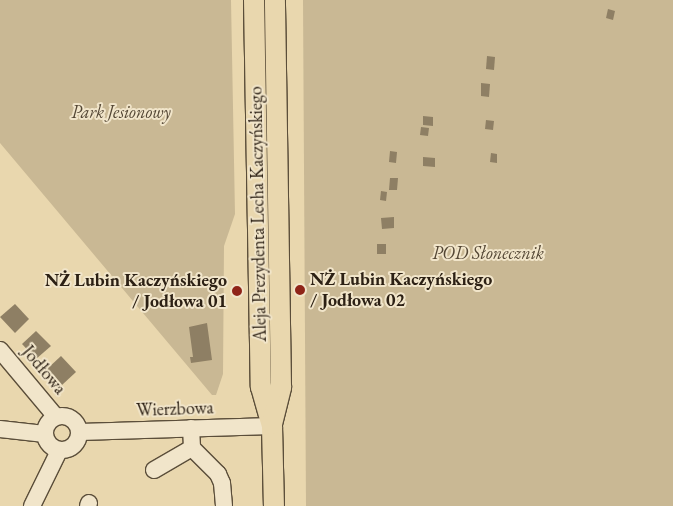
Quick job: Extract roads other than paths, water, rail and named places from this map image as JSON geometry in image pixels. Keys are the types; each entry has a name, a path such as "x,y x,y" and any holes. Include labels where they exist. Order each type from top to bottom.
{"main road":[{"name":"Aleja Prezydenta Lecha Kaczyńskiego","path":"254,0 261,387 272,426 274,506"},
{"name":"Aleja Prezydenta Lecha Kaczyńskiego","path":"272,426 281,387 275,0"}],"street":[{"name":"Jodłowa","path":"0,350 56,417"},
{"path":"32,506 59,451 76,444 80,432 72,418 56,417 46,427 44,434 49,445 59,451"},
{"name":"Wierzbowa","path":"80,432 272,426"},
{"path":"191,428 192,448 218,474 224,506"},
{"path":"0,429 44,434"},
{"path":"154,470 192,448"}],"place":[{"name":"NŻ Lubin Kaczyńskiego / Jodłowa 02","path":"300,290"},
{"name":"NŻ Lubin Kaczyńskiego / Jodłowa 01","path":"237,291"}],"park label":[{"name":"Park Jesionowy","path":"121,112"},
{"name":"POD Słonecznik","path":"488,253"}]}
